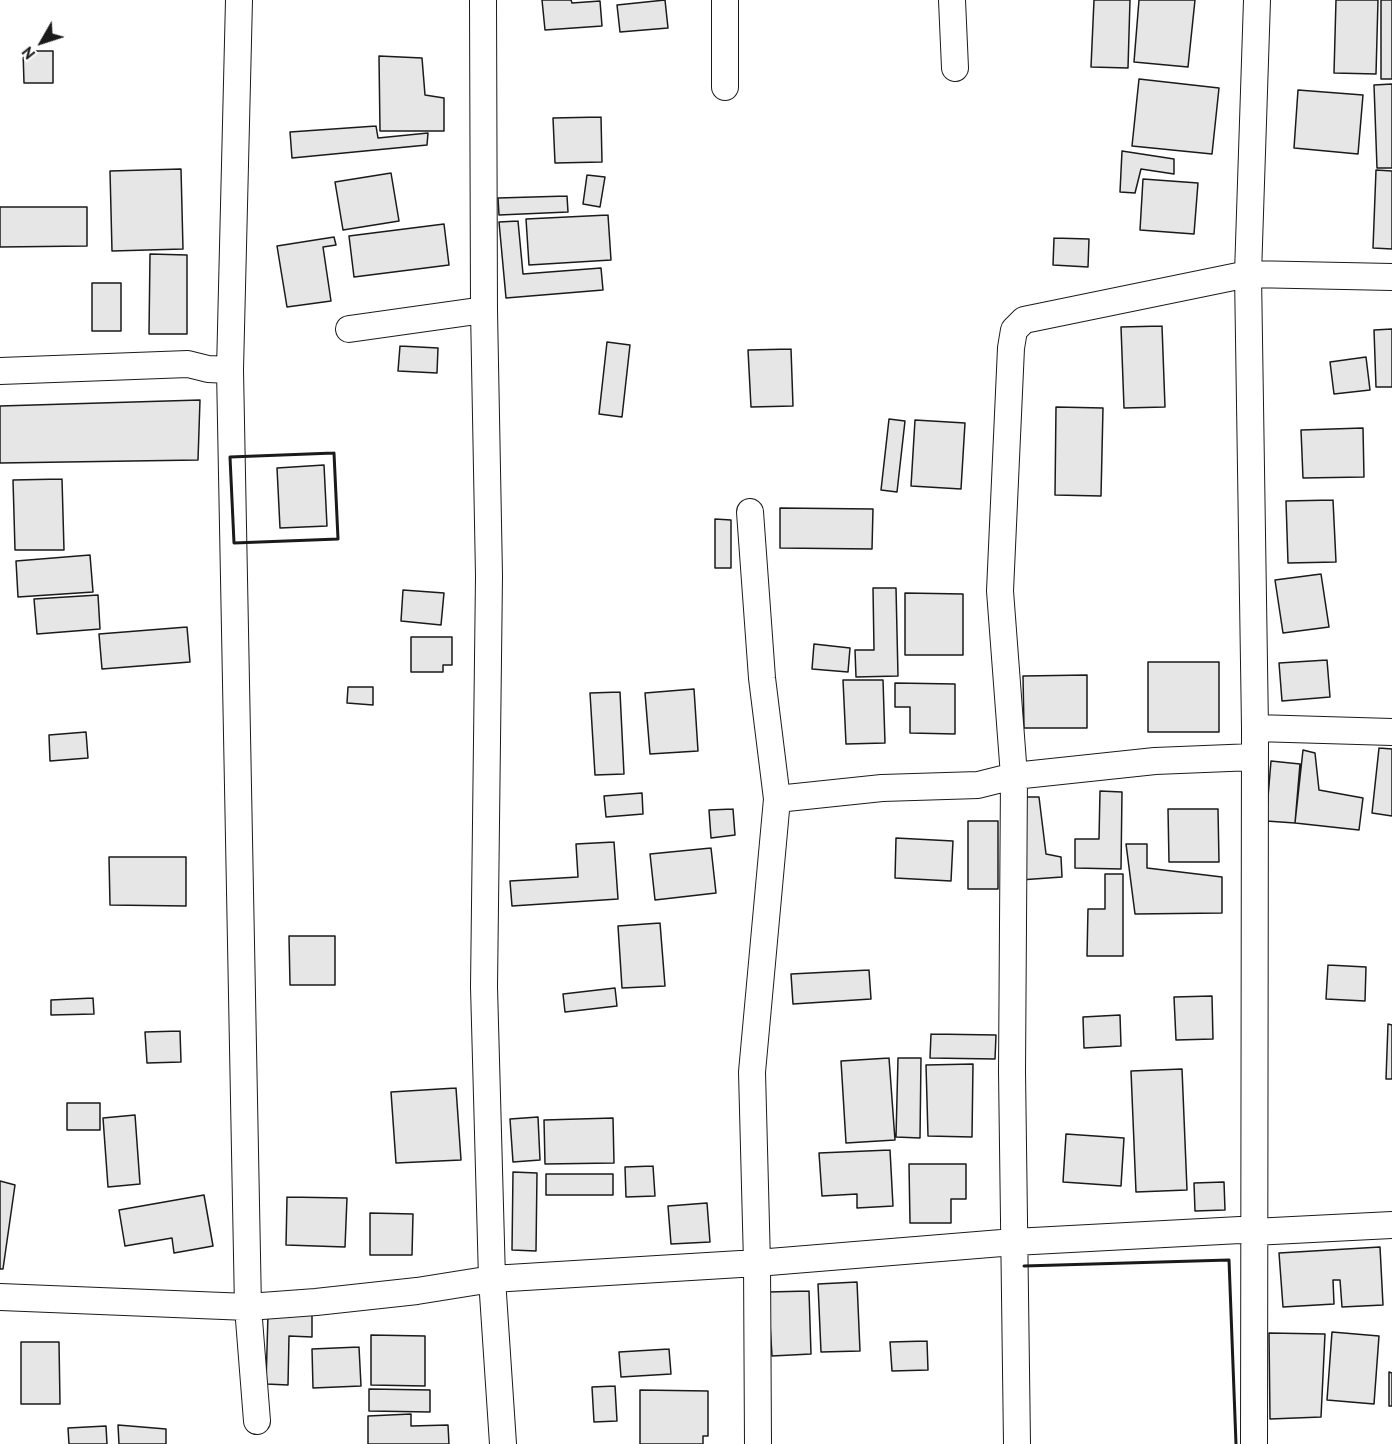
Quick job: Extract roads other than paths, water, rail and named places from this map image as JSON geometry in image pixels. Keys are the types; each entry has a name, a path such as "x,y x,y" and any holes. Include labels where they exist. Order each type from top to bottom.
{"street":[{"path":"239,0 230,370 248,1306 257,1421"},
{"path":"483,0 484,310 489,576 484,987 492,1279 503,1444"},
{"path":"725,0 725,87"},
{"path":"952,0 955,68"},
{"path":"1254,1444 1255,728 1248,274 1257,0"},
{"path":"1017,1444 1012,1071 1014,776 1000,591 1011,348 1014,330 1024,320 1248,274 1392,277"},
{"path":"349,329 484,310"},
{"path":"0,370 188,364 208,369 230,370"},
{"path":"750,512 762,678 777,799 752,1072 757,1263 758,1444"},
{"path":"1255,728 1392,732"},
{"path":"777,799 882,788 978,785 1014,776 1155,761 1254,757"},
{"path":"0,1297 248,1306 327,1301 417,1291 492,1279 757,1263 1014,1242 1392,1224"}]}
